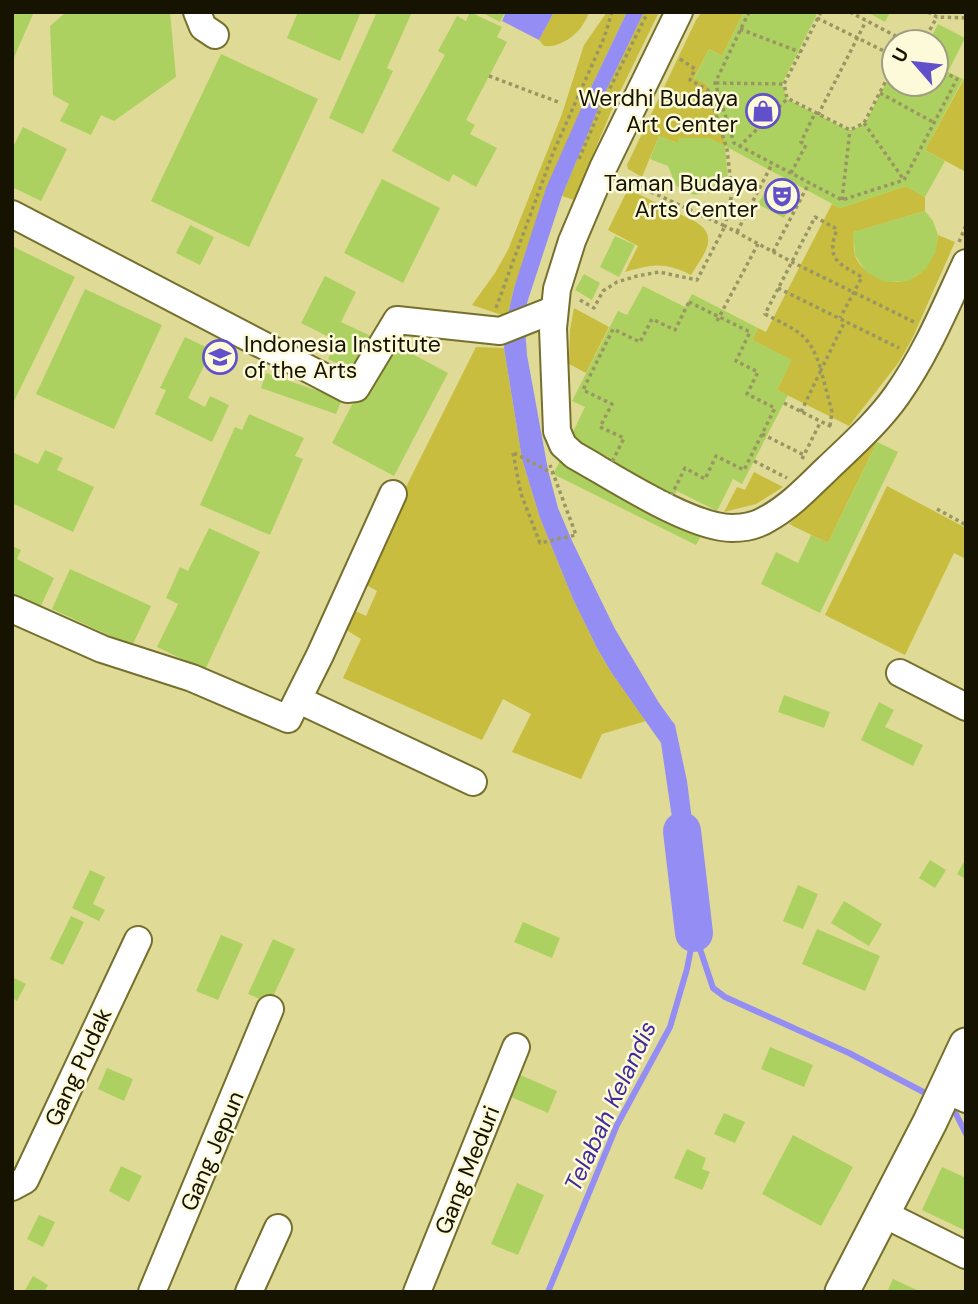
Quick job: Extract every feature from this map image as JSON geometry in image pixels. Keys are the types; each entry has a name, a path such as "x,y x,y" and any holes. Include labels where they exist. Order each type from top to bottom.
{"main road":[{"path":"842,1292 882,1213 946,1101 966,1045"}],"street":[{"path":"197,12 203,27 215,35"},
{"path":"679,12 609,156 572,241 557,289 553,310 557,431 563,445 574,455 680,514 708,525 749,527 766,520 790,504 861,435 896,396 926,347 961,255"},
{"path":"12,214 347,389 356,388 397,320 496,331 553,310"},
{"path":"12,609 102,649 192,678 286,720 299,700 393,494"},
{"path":"901,673 966,707"},
{"path":"299,700 473,782"},
{"name":"Gang Pudak","path":"12,1187 25,1180 138,940"},
{"name":"Gang Jepun","path":"152,1292 270,1009"},
{"name":"Gang Meduri","path":"417,1292 516,1048"},
{"path":"882,1213 966,1255"},
{"path":"249,1292 278,1228"}],"path":[{"path":"496,331 496,307 553,153 604,38 612,12"},
{"path":"749,12 715,83 734,143 842,200 904,180 947,98"},
{"path":"787,99 784,84 821,12"},
{"path":"850,12 880,28"},
{"path":"928,12 937,17 966,18"},
{"path":"931,28 937,17"},
{"path":"817,18 880,49"},
{"path":"791,173 806,145 801,142 866,21"},
{"path":"740,29 800,52"},
{"path":"553,310 572,296 594,308 603,291 636,276 659,272 697,280 725,226 732,193 727,149 708,90 690,80 695,69 675,55"},
{"path":"950,75 957,79 950,92"},
{"path":"489,76 558,102"},
{"path":"715,83 784,84"},
{"path":"850,130 864,123 880,93"},
{"path":"889,98 934,122"},
{"path":"739,147 787,99"},
{"path":"787,99 850,130"},
{"path":"864,123 904,180"},
{"path":"842,200 850,130"},
{"path":"737,232 772,164"},
{"path":"618,177 725,226 773,253 922,326"},
{"path":"773,253 809,183"},
{"path":"830,426 832,412 815,349 800,333 765,314 815,218 837,229 832,254 838,263 862,277 840,318"},
{"path":"961,255 966,225"},
{"path":"718,319 758,244"},
{"path":"778,288 909,353"},
{"path":"690,302 718,319 750,332 736,361 758,372 747,394 775,408 744,470 716,456 705,479 684,468 671,496 610,466 624,438 600,427 611,404 583,390 613,329 640,342 652,319 675,330 690,302"},
{"path":"801,412 845,321"},
{"path":"784,403 838,430"},
{"path":"797,468 821,422"},
{"path":"762,434 804,456"},
{"path":"513,453 550,472 576,536 540,543 521,494 513,453"},
{"path":"754,461 791,480"},
{"path":"625,481 675,505"},
{"path":"937,509 966,525"}],"shaded area":[{"path":"506,12 554,12 539,40 502,21"},
{"path":"554,12 589,12 572,37 559,44 544,46 539,40"},
{"path":"607,12 627,12 584,102 514,288 508,314 502,315 472,305 508,250 562,114 584,45"},
{"path":"627,12 644,12 603,97 562,196 527,303 525,328 527,355 548,470 558,508 615,629 675,725 687,781 700,882 682,886 661,743 597,648 573,599 540,518 522,459 504,348 514,288 546,188"},
{"path":"644,12 659,12 615,102 574,200 562,196 603,97"},
{"path":"702,12 744,12 722,56 709,49 694,78 707,84 727,147 708,138 677,143 659,136 642,177 628,169 627,165"},
{"path":"966,75 966,172 925,150"},
{"path":"906,186 925,197 925,211 854,232 855,255 862,267 870,274 885,280 908,280 925,268 931,259 938,235 955,242 899,362 849,426 777,390 791,360 752,340 758,328 766,332 832,204 840,208"},
{"path":"628,189 703,228 707,234 707,247 691,275 659,266 625,272 638,246 608,230"},
{"path":"574,308 609,327 586,373 569,364"},
{"path":"476,347 504,348 522,459 540,518 573,599 597,648 646,721 602,734 581,779 512,752 531,714 503,699 482,740 343,678 361,639 340,626 349,608 366,616 377,591 361,582"},
{"path":"874,440 877,442 828,543 789,524"},
{"path":"754,472 783,487 756,504 724,512 737,487 745,490"},
{"path":"887,486 966,528 966,559 954,553 905,655 825,615"}],"building":[{"path":"12,12 34,12 12,62"},
{"path":"66,12 170,12 176,77 114,121 101,115 91,135 60,121 69,104 53,95 50,26"},
{"path":"298,12 361,12 340,61 287,38"},
{"path":"377,12 412,12 387,68 393,71 363,134 329,118"},
{"path":"470,12 502,27 497,37 507,42 466,120 475,125 470,134 497,148 476,187 453,174 449,182 392,151 445,55 438,51 457,16 466,21"},
{"path":"481,12 505,12 500,22"},
{"name":"Werdhi Budaya Art Center","path":"744,12 818,12 782,84 787,99 850,131 865,124 880,95 880,98 950,98 950,73 963,79 925,150 945,161 925,197 906,186 840,208 727,147 707,84 694,79 709,49 722,56"},
{"path":"867,12 890,12 885,22"},
{"name":"Werdhi Budaya Art Center","path":"950,30 965,38 950,68"},
{"path":"221,54 318,99 249,247 151,201"},
{"path":"23,127 67,149 41,201 12,187 12,149"},
{"path":"659,136 677,143 679,138 708,138 725,145 728,179 712,192 694,195 676,186 668,166 650,159"},
{"path":"382,179 440,208 403,283 344,253"},
{"path":"769,185 795,198 784,218 758,204"},
{"path":"925,211 933,221 938,235 936,251 926,269 908,281 885,282 866,272 855,255 853,232"},
{"path":"190,225 214,237 200,265 176,253"},
{"path":"615,236 635,245 619,277 600,267"},
{"path":"12,246 75,277 12,405"},
{"path":"584,274 600,283 592,300 575,290"},
{"path":"325,276 356,292 341,322 377,339 359,374 328,359 337,341 301,323"},
{"path":"643,286 685,307 692,294 758,328 752,340 792,360 777,390 788,395 742,484 733,479 717,511 677,491 671,501 604,467 608,457 570,438 585,407 572,401 618,311 627,315"},
{"path":"85,289 162,325 114,429 36,394"},
{"path":"185,337 212,350 188,398 205,407 210,396 229,405 212,442 155,414 166,390 160,388"},
{"path":"386,340 448,373 394,476 332,443"},
{"path":"266,373 342,399 336,414 261,388"},
{"path":"249,414 304,438 295,456 303,459 270,535 200,505 235,427 242,430"},
{"path":"877,442 898,452 820,613 761,584 776,552 798,563 811,535 828,543"},
{"path":"45,450 63,458 57,470 94,487 73,532 12,503 12,452 38,464"},
{"path":"560,461 703,532 696,545 553,474"},
{"path":"209,528 260,552 205,670 157,647 178,604 166,598 180,567 188,571"},
{"path":"12,546 21,550 17,559 54,578 36,616 12,605"},
{"path":"70,569 151,606 132,646 52,609"},
{"path":"784,695 830,712 824,728 778,712"},
{"path":"879,702 894,710 885,727 923,745 913,766 861,740"},
{"path":"966,858 966,879 957,874"},
{"path":"930,860 946,870 935,888 919,878"},
{"path":"90,870 105,877 93,904 105,910 99,921 72,908"},
{"path":"798,885 818,894 803,929 783,921"},
{"path":"844,901 882,924 869,946 831,923"},
{"path":"71,916 84,922 63,965 50,959"},
{"path":"523,922 560,938 552,958 514,942"},
{"path":"817,929 880,956 865,991 802,964"},
{"path":"221,935 243,944 218,1000 196,991"},
{"path":"273,939 295,949 270,1003 248,994"},
{"path":"12,977 26,984 17,1001 12,998"},
{"path":"770,1047 813,1065 804,1087 761,1069"},
{"path":"107,1068 133,1079 124,1101 98,1089"},
{"path":"518,1074 557,1091 548,1113 509,1096"},
{"path":"724,1113 745,1122 735,1143 714,1134"},
{"path":"793,1135 853,1167 821,1226 762,1194"},
{"path":"687,1149 706,1158 702,1169 710,1172 702,1190 674,1178"},
{"path":"121,1166 142,1176 129,1202 109,1191"},
{"path":"942,1167 966,1178 966,1231 922,1210"},
{"path":"517,1183 544,1195 518,1255 491,1244"},
{"path":"39,1215 55,1222 43,1247 27,1239"},
{"path":"33,1276 48,1285 44,1292 24,1292"},
{"path":"893,1279 921,1292 887,1292"}],"waterway":[{"path":"682,831 694,933"},
{"name":"Telabah Kelandis","path":"548,1292 617,1125 670,1027 687,969 694,933"},
{"path":"695,934 713,988 725,997 849,1053 931,1096"},
{"path":"950,1107 966,1134"}],"place":[{"name":"Werdhi Budaya Art Center","path":"763,111"},
{"name":"Taman Budaya Arts Center","path":"782,196"},
{"name":"Indonesia Institute of the Arts","path":"220,357"}]}
